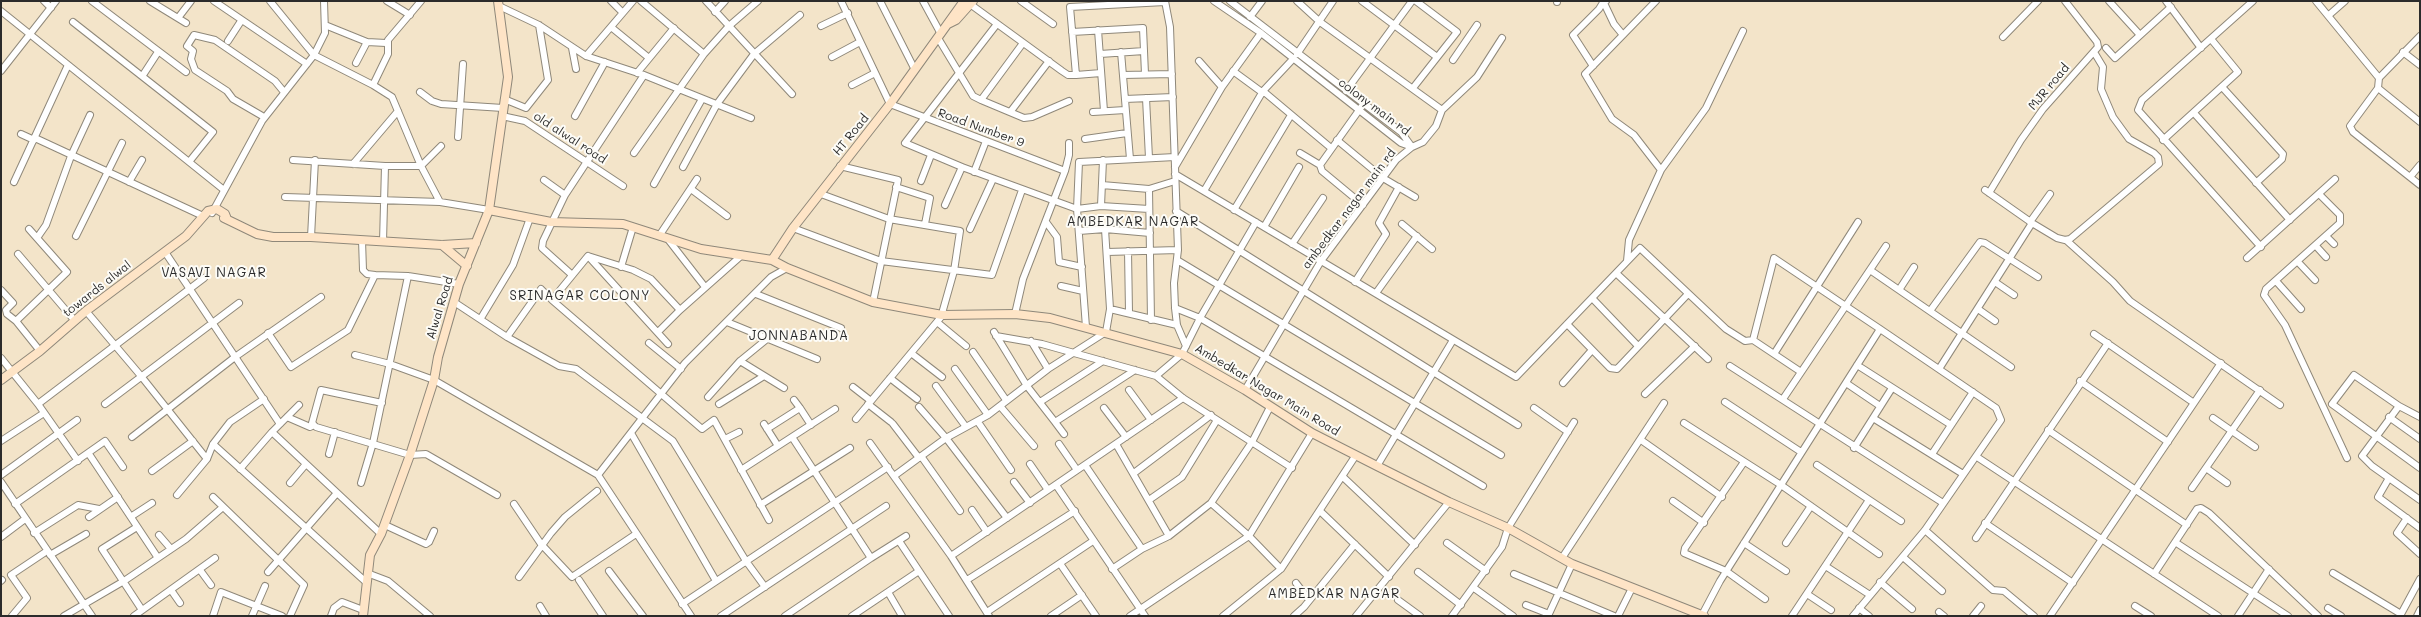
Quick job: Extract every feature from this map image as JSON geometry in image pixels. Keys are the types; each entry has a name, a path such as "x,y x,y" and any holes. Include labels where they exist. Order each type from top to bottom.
{"street":[{"path":"44,1 51,8"},
{"path":"1,71 56,1"},
{"path":"92,1 186,72"},
{"path":"150,1 186,23"},
{"path":"178,18 190,1"},
{"path":"214,1 241,21 307,64"},
{"path":"270,1 314,55 390,94 421,166 440,202"},
{"path":"209,213 224,190 264,118 314,55 323,39 325,24 324,1"},
{"path":"387,1 410,16"},
{"path":"325,24 367,42 386,42 410,16 421,1"},
{"path":"611,1 622,12"},
{"path":"586,56 622,12 633,1"},
{"path":"641,1 704,54"},
{"path":"706,1 792,94"},
{"path":"715,12 725,1"},
{"path":"634,153 704,54 729,26 758,1"},
{"path":"841,1 890,104"},
{"path":"880,1 914,68"},
{"path":"923,1 959,75 973,96 1011,111 1024,118 1032,117 1069,101"},
{"path":"1021,1 1053,24"},
{"name":"colony main rd","path":"1214,1 1224,4 1261,33 1363,103 1401,132 1412,147"},
{"name":"colony main rd","path":"1230,1 1401,143 1412,147"},
{"path":"1250,17 1262,1"},
{"path":"1297,1 1320,22 1442,110 1477,77 1502,38"},
{"path":"1204,191 1263,92 1298,59 1333,1"},
{"path":"1362,1 1437,57"},
{"path":"1346,91 1412,1"},
{"path":"1416,1 1467,39"},
{"path":"1656,1 1585,74 1612,119 1634,135 1661,170"},
{"path":"2003,37 2038,1"},
{"path":"2065,1 2097,42 2098,47 2094,52 2103,67 2104,78 2101,89 2113,118 2129,139 2154,153 2158,157 2159,164 2066,240"},
{"path":"2109,1 2140,35"},
{"path":"2166,1 2201,48"},
{"path":"2253,1 2139,103 2139,113 2261,247"},
{"path":"2316,1 2379,78"},
{"path":"2329,15 2345,1"},
{"path":"969,2 1068,75 1101,73"},
{"name":"HT Road","path":"772,260 793,228 822,194 840,166 890,104 914,68 948,24 956,20 969,2"},
{"path":"1076,75 1070,7 1165,2 1170,27 1175,157 1178,250 1174,283 1175,308 1177,325 1184,350"},
{"path":"1593,66 1573,35 1604,2 1623,36"},
{"path":"499,3 539,25 586,56 644,75 751,118"},
{"name":"Alwal Road","path":"363,613 370,555 381,534 410,455 434,380 438,357 459,284 489,210 508,77 499,3"},
{"path":"2106,48 2115,58 2171,7"},
{"path":"1,12 224,190"},
{"path":"821,26 848,13"},
{"path":"683,167 716,104 754,54 800,15"},
{"path":"228,41 241,21"},
{"path":"73,22 143,75 213,132 189,162"},
{"path":"997,24 959,75 922,118 905,142 931,155 1054,202 1077,208 1102,206 1149,209"},
{"path":"420,92 432,101 440,104 526,108 548,80 539,25"},
{"path":"1453,60 1477,25"},
{"path":"611,27 649,58"},
{"path":"637,73 674,28"},
{"path":"1072,32 1143,28 1145,74"},
{"path":"1098,30 1104,111"},
{"path":"1626,262 1629,240 1661,170 1706,108 1743,31"},
{"path":"1413,88 1457,32"},
{"path":"1175,167 1222,87 1261,33"},
{"path":"264,118 233,100 227,91 195,70 191,59 192,51 187,46 194,35 215,40 275,81 284,92"},
{"path":"2420,36 2379,78 2378,88 2353,120 2350,128 2420,185"},
{"path":"2163,140 2238,72 2211,39"},
{"path":"356,63 367,42"},
{"path":"373,85 388,54 386,42"},
{"path":"832,57 860,42"},
{"path":"981,100 1023,43"},
{"path":"572,48 576,69"},
{"path":"143,75 158,52"},
{"path":"1121,52 1130,159"},
{"path":"1100,54 1144,52"},
{"name":"MJR road","path":"2031,223 1987,191 2043,109 2094,52"},
{"path":"2403,52 2420,66"},
{"path":"1011,111 1049,61"},
{"path":"1199,61 1222,87"},
{"path":"575,116 605,62"},
{"path":"458,136 463,64"},
{"path":"14,182 68,65"},
{"path":"1233,72 1263,92 1331,148"},
{"path":"852,85 875,73"},
{"path":"1123,75 1172,74"},
{"path":"571,274 542,248 542,241 565,194 644,75"},
{"path":"2222,88 2283,154 2282,159 2256,183"},
{"path":"2378,88 2420,122"},
{"path":"1125,99 1173,97"},
{"path":"1146,98 1149,158"},
{"path":"654,184 702,99"},
{"path":"1320,165 1360,110 1363,103"},
{"name":"Road Number 9","path":"890,104 922,118 1065,171"},
{"name":"old alwal road","path":"503,108 525,120 623,186"},
{"path":"1093,112 1125,110"},
{"name":"ambedkar nagar main rd","path":"1245,390 1321,261 1396,160 1412,147 1423,142 1428,136 1436,126 1442,110"},
{"path":"352,164 398,111"},
{"path":"2194,113 2290,220"},
{"path":"37,238 46,225 71,156 90,115"},
{"path":"1234,210 1291,115"},
{"path":"1085,139 1127,133"},
{"path":"21,134 129,182 227,219 261,235 442,245 476,243"},
{"path":"1337,140 1383,178 1415,197"},
{"path":"974,172 986,141"},
{"path":"76,236 122,143"},
{"path":"1015,314 1023,279 1065,171 1069,155 1069,143"},
{"path":"293,160 315,160 385,166 421,166 441,146"},
{"path":"1300,153 1320,165 1322,171 1363,205"},
{"path":"921,181 931,155"},
{"path":"1086,327 1077,208 1079,162 1175,157"},
{"path":"129,182 142,160"},
{"path":"311,237 315,160"},
{"path":"1102,206 1103,160"},
{"path":"2410,177 2420,165"},
{"path":"383,242 385,166"},
{"path":"840,166 898,180 888,219 873,302"},
{"path":"945,205 962,167"},
{"path":"1264,227 1299,167"},
{"path":"1102,185 1149,189 1175,178 1204,191 1516,377 1640,248 1687,295 1726,329 1745,341 1753,340 1801,372"},
{"path":"697,179 663,237 705,287"},
{"path":"970,229 993,179"},
{"path":"2247,258 2335,179"},
{"path":"544,180 565,194"},
{"path":"896,186 930,198 925,224"},
{"path":"1355,282 1386,234 1379,223 1399,187"},
{"path":"691,189 727,216"},
{"path":"1149,189 1151,320"},
{"path":"793,228 881,261 992,275 1022,190"},
{"path":"822,194 888,219 960,231 954,271 940,318 856,419"},
{"path":"1939,369 2050,194"},
{"path":"2319,194 2341,218 2340,223 2266,289 2264,295 2285,325 2347,458"},
{"path":"284,197 440,202 489,210"},
{"path":"1292,244 1323,198"},
{"name":"Ambedkar Nagar Main Road","path":"489,210 551,222 606,222 633,227 701,250 772,260 786,268 873,302 940,318 1015,314 1050,318 1184,350 1312,433 1449,502 1508,528 1572,564 1703,616"},
{"path":"1176,211 1518,425"},
{"name":"towards alwal","path":"1,380 40,351 86,311 186,236 209,213"},
{"path":"480,318 513,265 530,218"},
{"path":"1046,222 1057,237 1060,262 1082,266"},
{"path":"1156,376 1184,350 1218,285 1256,222"},
{"path":"1774,354 1858,222"},
{"path":"2031,223 2057,238 2066,240 2113,282 2130,301 2280,405"},
{"path":"1402,224 1432,249"},
{"path":"621,267 633,227"},
{"path":"16,321 67,272 29,229"},
{"path":"1079,231 1105,229 1150,232"},
{"path":"894,476 946,438 978,422 1048,369 1106,332 1110,309 1105,229"},
{"path":"1376,293 1417,236"},
{"path":"2326,236 2334,244"},
{"path":"362,240 363,270 367,274 408,276 459,284"},
{"path":"1930,311 1980,242 1985,243 2038,277"},
{"path":"442,245 467,266"},
{"path":"1783,399 1886,246"},
{"path":"2316,246 2326,257"},
{"path":"1106,252 1178,250"},
{"path":"1128,251 1129,312"},
{"path":"165,252 280,424"},
{"path":"18,254 75,321"},
{"path":"658,332 705,287 742,255"},
{"path":"552,300 571,274 588,256"},
{"path":"588,256 651,279 680,310"},
{"path":"588,256 668,344"},
{"path":"1753,340 1774,258 1996,408 2001,420 1977,457 1963,474 1925,530 1853,616"},
{"path":"1176,260 1502,455"},
{"path":"2298,262 2314,280"},
{"path":"1899,290 1914,267"},
{"path":"598,475 681,369 771,277 786,268"},
{"path":"1870,270 2011,367"},
{"path":"1616,273 1663,319 1708,359"},
{"path":"268,333 291,367 348,330 375,275"},
{"path":"361,483 373,443 408,276"},
{"path":"38,404 204,278"},
{"path":"2276,281 2301,308"},
{"path":"1995,282 2014,295"},
{"path":"1061,286 1083,291"},
{"path":"507,337 541,289 552,300 662,392 702,429 714,420 769,520"},
{"path":"1,290 13,303 6,310 7,314"},
{"path":"756,294 841,328"},
{"path":"1567,324 1610,368 1615,370 1687,295"},
{"path":"132,437 235,357 321,297"},
{"path":"1592,298 1638,346"},
{"path":"454,302 507,337 559,366 576,369 673,441 746,561 765,587"},
{"path":"105,404 239,303"},
{"path":"1175,308 1200,318 1483,486"},
{"path":"1110,309 1129,312 1151,320 1177,325"},
{"path":"1978,309 1995,321"},
{"path":"86,311 168,409 207,459"},
{"path":"1,318 7,314"},
{"path":"7,314 16,321 40,351"},
{"path":"940,318 966,346"},
{"path":"726,322 817,359"},
{"path":"1703,616 1726,571 1880,329"},
{"path":"1064,434 1027,386 995,334 1075,353 1156,376 1183,398 1292,468"},
{"path":"2094,334 2194,403"},
{"path":"708,397 740,361 768,339"},
{"path":"1377,466 1394,434 1453,340"},
{"path":"1031,342 1048,369"},
{"path":"649,343 681,369"},
{"path":"1976,538 2080,381 2108,343"},
{"path":"1645,394 1695,346"},
{"path":"1563,383 1592,350"},
{"path":"973,352 1006,400"},
{"path":"911,353 942,377"},
{"path":"355,355 390,364 434,380 598,475 691,616"},
{"path":"1,358 38,404 78,461"},
{"path":"740,361 784,388"},
{"path":"1040,402 1103,361"},
{"path":"2050,616 2221,363"},
{"path":"1857,365 1951,425"},
{"path":"1730,366 1783,399 1854,448 1943,503"},
{"path":"955,369 988,415"},
{"path":"1055,422 1135,370"},
{"path":"719,404 764,376"},
{"path":"2420,417 2399,406 2358,376 2351,376 2332,406 2420,468"},
{"path":"890,378 917,399"},
{"path":"2080,381 2168,442"},
{"path":"1846,383 1880,406"},
{"path":"936,386 966,427"},
{"path":"853,387 892,423 920,457 960,511"},
{"path":"1854,448 1892,388"},
{"path":"314,425 312,419 321,390 382,403"},
{"path":"1129,390 1151,420"},
{"path":"2192,488 2260,390"},
{"path":"1932,454 1973,392"},
{"path":"951,556 1183,398"},
{"path":"177,495 207,459 213,444 230,422 264,399"},
{"path":"794,400 811,425"},
{"path":"1725,402 1801,452"},
{"path":"1562,558 1664,403"},
{"path":"240,468 272,432 299,405"},
{"path":"1000,406 1034,446"},
{"path":"2399,406 2389,417 2362,456 2369,464 2420,500"},
{"path":"919,407 946,438 1007,518"},
{"path":"1112,569 1142,549 1169,536 1211,503 1252,442 1270,407"},
{"path":"778,446 765,426 800,408"},
{"path":"1104,408 1126,437"},
{"path":"1534,408 1568,432"},
{"path":"742,470 834,409"},
{"path":"1,440 44,413"},
{"path":"1134,473 1211,415"},
{"path":"287,417 308,426 314,425 410,455 426,454 497,495"},
{"path":"2389,417 2420,439"},
{"path":"1872,418 1963,474"},
{"path":"2213,418 2255,447"},
{"path":"1,475 77,420"},
{"path":"1149,500 1182,477 1217,420"},
{"path":"978,422 1011,470"},
{"path":"1452,616 1474,588 1502,547 1508,528 1574,422"},
{"path":"1684,423 1781,485 1879,554"},
{"path":"2048,430 2187,525"},
{"path":"272,432 381,534"},
{"path":"329,454 335,432"},
{"path":"725,439 739,432"},
{"path":"631,433 716,581"},
{"path":"1130,616 1249,536 1292,468 1312,433"},
{"path":"792,437 813,472 835,502 871,558"},
{"path":"1641,440 1722,497"},
{"path":"15,504 90,454 105,441 123,467"},
{"path":"152,471 193,441"},
{"path":"870,443 951,556 988,614 1093,542"},
{"path":"213,444 366,582"},
{"path":"1059,444 1077,470"},
{"path":"1116,444 1169,536"},
{"path":"760,505 850,448"},
{"path":"90,454 132,516 137,527 158,558"},
{"path":"1224,616 1281,569 1343,477 1356,455"},
{"path":"1977,457 2218,616"},
{"path":"1744,462 1722,497 1685,548 1684,553 1726,571 1765,599"},
{"path":"290,483 306,464"},
{"path":"1030,464 1048,490"},
{"path":"1085,465 1142,549"},
{"path":"1817,465 1901,521"},
{"path":"682,604 888,467"},
{"path":"2206,468 2227,483"},
{"path":"1343,477 1415,545"},
{"path":"2389,478 2378,497 2420,528"},
{"path":"1014,482 1030,503"},
{"path":"2,485 92,616"},
{"path":"1056,485 1093,542 1145,616"},
{"path":"519,577 541,544 565,517 597,491"},
{"path":"268,572 337,493"},
{"path":"89,517 98,509 118,497"},
{"path":"213,497 304,585 290,616"},
{"path":"1672,500 1704,523"},
{"path":"1792,616 1870,500"},
{"path":"1356,616 1449,502"},
{"path":"132,516 152,503"},
{"path":"1211,503 1249,536 1281,569"},
{"path":"514,504 541,544 572,577 636,534"},
{"path":"34,533 78,505 98,509"},
{"path":"721,616 886,506"},
{"path":"1786,543 1811,506"},
{"path":"64,616 124,581 186,539 223,507"},
{"path":"2154,574 2197,509 2205,510 2318,616"},
{"path":"972,510 987,532"},
{"path":"967,580 1074,511"},
{"path":"1320,511 1388,577"},
{"path":"2407,518 2397,533 2420,553"},
{"path":"1,536 25,519"},
{"path":"1985,523 2073,583"},
{"path":"384,525 426,544 429,542 434,532"},
{"path":"137,527 102,549 142,610"},
{"path":"1925,530 1993,590 2004,591 2034,616"},
{"path":"12,616 27,598 11,576 49,553 86,534"},
{"path":"158,535 171,549"},
{"path":"785,616 906,536"},
{"path":"900,541 949,616"},
{"path":"1447,543 1486,571"},
{"path":"1744,543 1786,571"},
{"path":"1294,616 1309,600 1354,544"},
{"path":"2178,544 2288,616"},
{"path":"1903,557 1942,591"},
{"path":"134,616 216,558"},
{"path":"1526,605 1548,615 1572,564"},
{"path":"1061,565 1096,616"},
{"path":"1827,566 1870,595"},
{"path":"2238,616 2268,569"},
{"path":"200,570 211,585"},
{"path":"609,571 643,616"},
{"path":"856,615 919,571"},
{"path":"1418,572 1461,605"},
{"path":"367,573 388,581 430,616"},
{"path":"2333,573 2400,615 2420,579"},
{"path":"1514,574 1614,616"},
{"path":"579,580 603,616"},
{"path":"1296,582 1309,600"},
{"path":"1880,582 1912,609"},
{"path":"252,616 265,586"},
{"path":"1474,588 1513,616"},
{"path":"1618,616 1632,588"},
{"path":"171,590 180,603"},
{"path":"213,616 222,592 282,616"},
{"path":"888,592 902,616"},
{"path":"1807,594 1832,610"},
{"path":"1051,616 1082,595"},
{"path":"1398,600 1420,616"},
{"path":"331,616 334,608 342,602 363,613"},
{"path":"540,606 546,616"},
{"path":"1973,616 1981,606"},
{"path":"2135,606 2151,616"},
{"path":"1860,608 1869,616"},
{"path":"2328,608 2341,616"},
{"path":"2417,616 2420,610"}],"district":[{"name":"AMBEDKAR NAGAR","path":"1133,222"},
{"name":"VASAVI NAGAR","path":"214,273"},
{"name":"SRINAGAR COLONY","path":"580,296"},
{"name":"JONNABANDA","path":"799,336"},
{"name":"AMBEDKAR NAGAR","path":"1334,594"}]}
